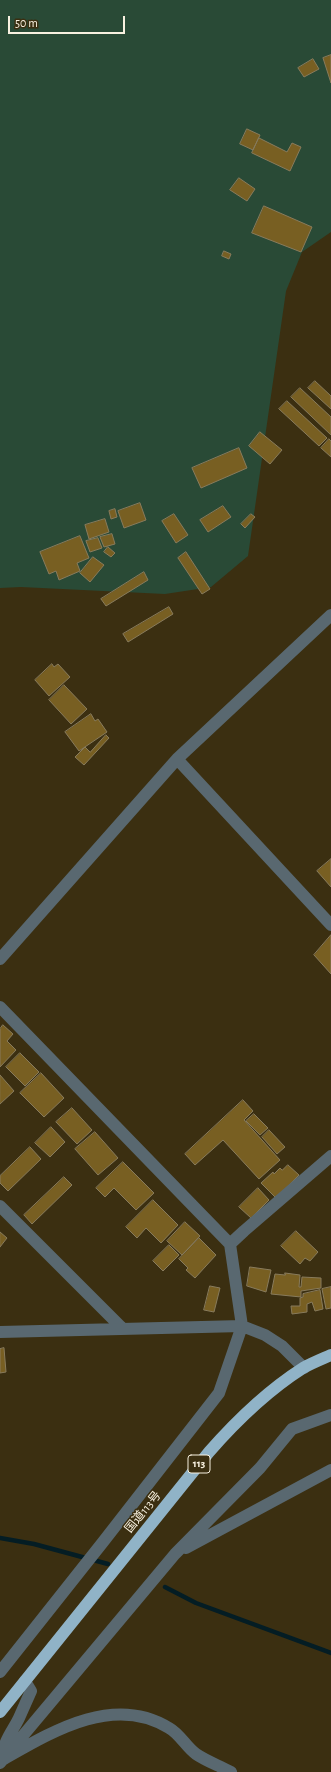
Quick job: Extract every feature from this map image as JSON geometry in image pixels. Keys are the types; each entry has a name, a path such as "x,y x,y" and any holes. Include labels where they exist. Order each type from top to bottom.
{"highway":[{"name":"国道113号","path":"0,1712 218,1442 249,1409 304,1368 331,1355"}],"street":[{"path":"0,959 177,759 331,615"},
{"path":"177,759 331,925"},
{"path":"0,1007 230,1244 242,1326 219,1393 97,1551 0,1672"},
{"path":"230,1244 331,1156"},
{"path":"0,1206 122,1328"},
{"path":"0,1332 242,1326 265,1335 282,1346 304,1368"},
{"path":"2,1761 175,1554 260,1468 292,1429 331,1415"},
{"path":"175,1554 331,1470"},
{"path":"2,1761 5,1743 19,1719 31,1691 25,1681"},
{"path":"2,1761 52,1732 83,1720 108,1714 150,1718 171,1729 196,1754 231,1772"}],"green space":[{"path":"0,0 331,0 331,232 302,252 286,291 248,556 211,587 165,594 21,587 0,588"}],"building":[{"path":"331,55 331,83 323,58"},
{"path":"313,59 319,69 304,77 298,68"},
{"path":"247,129 260,135 253,150 240,144"},
{"path":"259,138 287,152 292,143 301,147 290,171 252,153"},
{"path":"239,178 255,189 247,201 230,190"},
{"path":"264,206 312,227 301,252 252,233"},
{"path":"224,251 231,254 229,259 222,256"},
{"path":"315,381 331,396 331,409 308,388"},
{"path":"300,388 331,417 331,435 291,397"},
{"path":"287,401 327,438 319,446 279,409"},
{"path":"260,432 282,450 270,464 249,446"},
{"path":"329,439 331,441 331,457 321,448"},
{"path":"239,448 247,468 201,488 192,468"},
{"path":"140,503 146,520 124,528 118,511"},
{"path":"223,506 231,517 208,532 200,520"},
{"path":"115,509 117,517 111,519 109,511"},
{"path":"174,514 188,535 176,543 162,521"},
{"path":"251,514 255,517 245,528 241,524"},
{"path":"105,519 109,532 89,539 85,525"},
{"path":"112,534 115,544 104,547 100,537"},
{"path":"80,536 89,558 77,563 80,571 59,580 56,571 49,574 40,552"},
{"path":"98,538 102,548 90,552 86,541"},
{"path":"108,547 115,553 111,557 104,552"},
{"path":"186,552 210,589 202,594 178,558"},
{"path":"93,557 104,565 90,582 80,573"},
{"path":"144,572 148,580 106,606 101,599"},
{"path":"169,607 173,614 128,642 123,634"},
{"path":"52,664 54,667 58,664 70,677 49,696 35,680"},
{"path":"64,685 87,709 71,724 49,700"},
{"path":"91,714 95,721 98,719 107,732 79,751 65,732"},
{"path":"106,735 109,738 84,765 75,757 85,747 90,752"},
{"path":"331,859 331,887 317,871"},
{"path":"331,935 331,974 314,955"},
{"path":"3,1025 13,1034 7,1041 16,1050 0,1067 0,1029"},
{"path":"20,1053 39,1072 25,1086 6,1067"},
{"path":"41,1073 64,1098 44,1117 20,1093"},
{"path":"0,1075 14,1091 0,1104"},
{"path":"243,1100 253,1111 244,1120 280,1160 259,1179 223,1140 195,1165 185,1154"},
{"path":"72,1108 92,1130 77,1144 56,1122"},
{"path":"254,1114 268,1128 260,1135 246,1121"},
{"path":"51,1127 65,1142 50,1157 35,1143"},
{"path":"269,1130 285,1147 277,1154 262,1137"},
{"path":"95,1132 118,1158 98,1175 75,1149"},
{"path":"30,1147 41,1159 8,1191 0,1183 0,1176"},
{"path":"123,1162 154,1193 136,1210 114,1188 105,1197 96,1188"},
{"path":"288,1165 299,1175 276,1198 261,1183 273,1172 274,1174 280,1168 282,1170"},
{"path":"64,1177 72,1185 32,1224 24,1215"},
{"path":"258,1188 269,1200 251,1218 239,1207"},
{"path":"153,1200 178,1225 161,1243 146,1228 137,1238 126,1227"},
{"path":"185,1222 200,1236 182,1255 167,1241"},
{"path":"296,1231 318,1252 310,1261 305,1258 300,1264 281,1246"},
{"path":"0,1232 7,1238 0,1247"},
{"path":"199,1238 216,1255 195,1278 186,1270 188,1268 179,1259"},
{"path":"169,1245 179,1255 163,1271 153,1261"},
{"path":"250,1267 271,1270 266,1292 247,1286"},
{"path":"285,1273 300,1275 299,1287 301,1287 302,1277 321,1278 321,1288 301,1291 301,1297 271,1294 275,1274 285,1275"},
{"path":"210,1286 220,1288 214,1312 204,1310"},
{"path":"331,1287 331,1308 326,1309 322,1289"},
{"path":"320,1290 323,1309 315,1311 312,1302 307,1304 307,1312 292,1314 291,1306 300,1306 300,1298 303,1297 303,1294"},
{"path":"4,1348 6,1372 0,1373 0,1349"}],"waterway":[{"path":"0,1538 34,1544 108,1564"},
{"path":"165,1587 196,1603 331,1653"}]}
